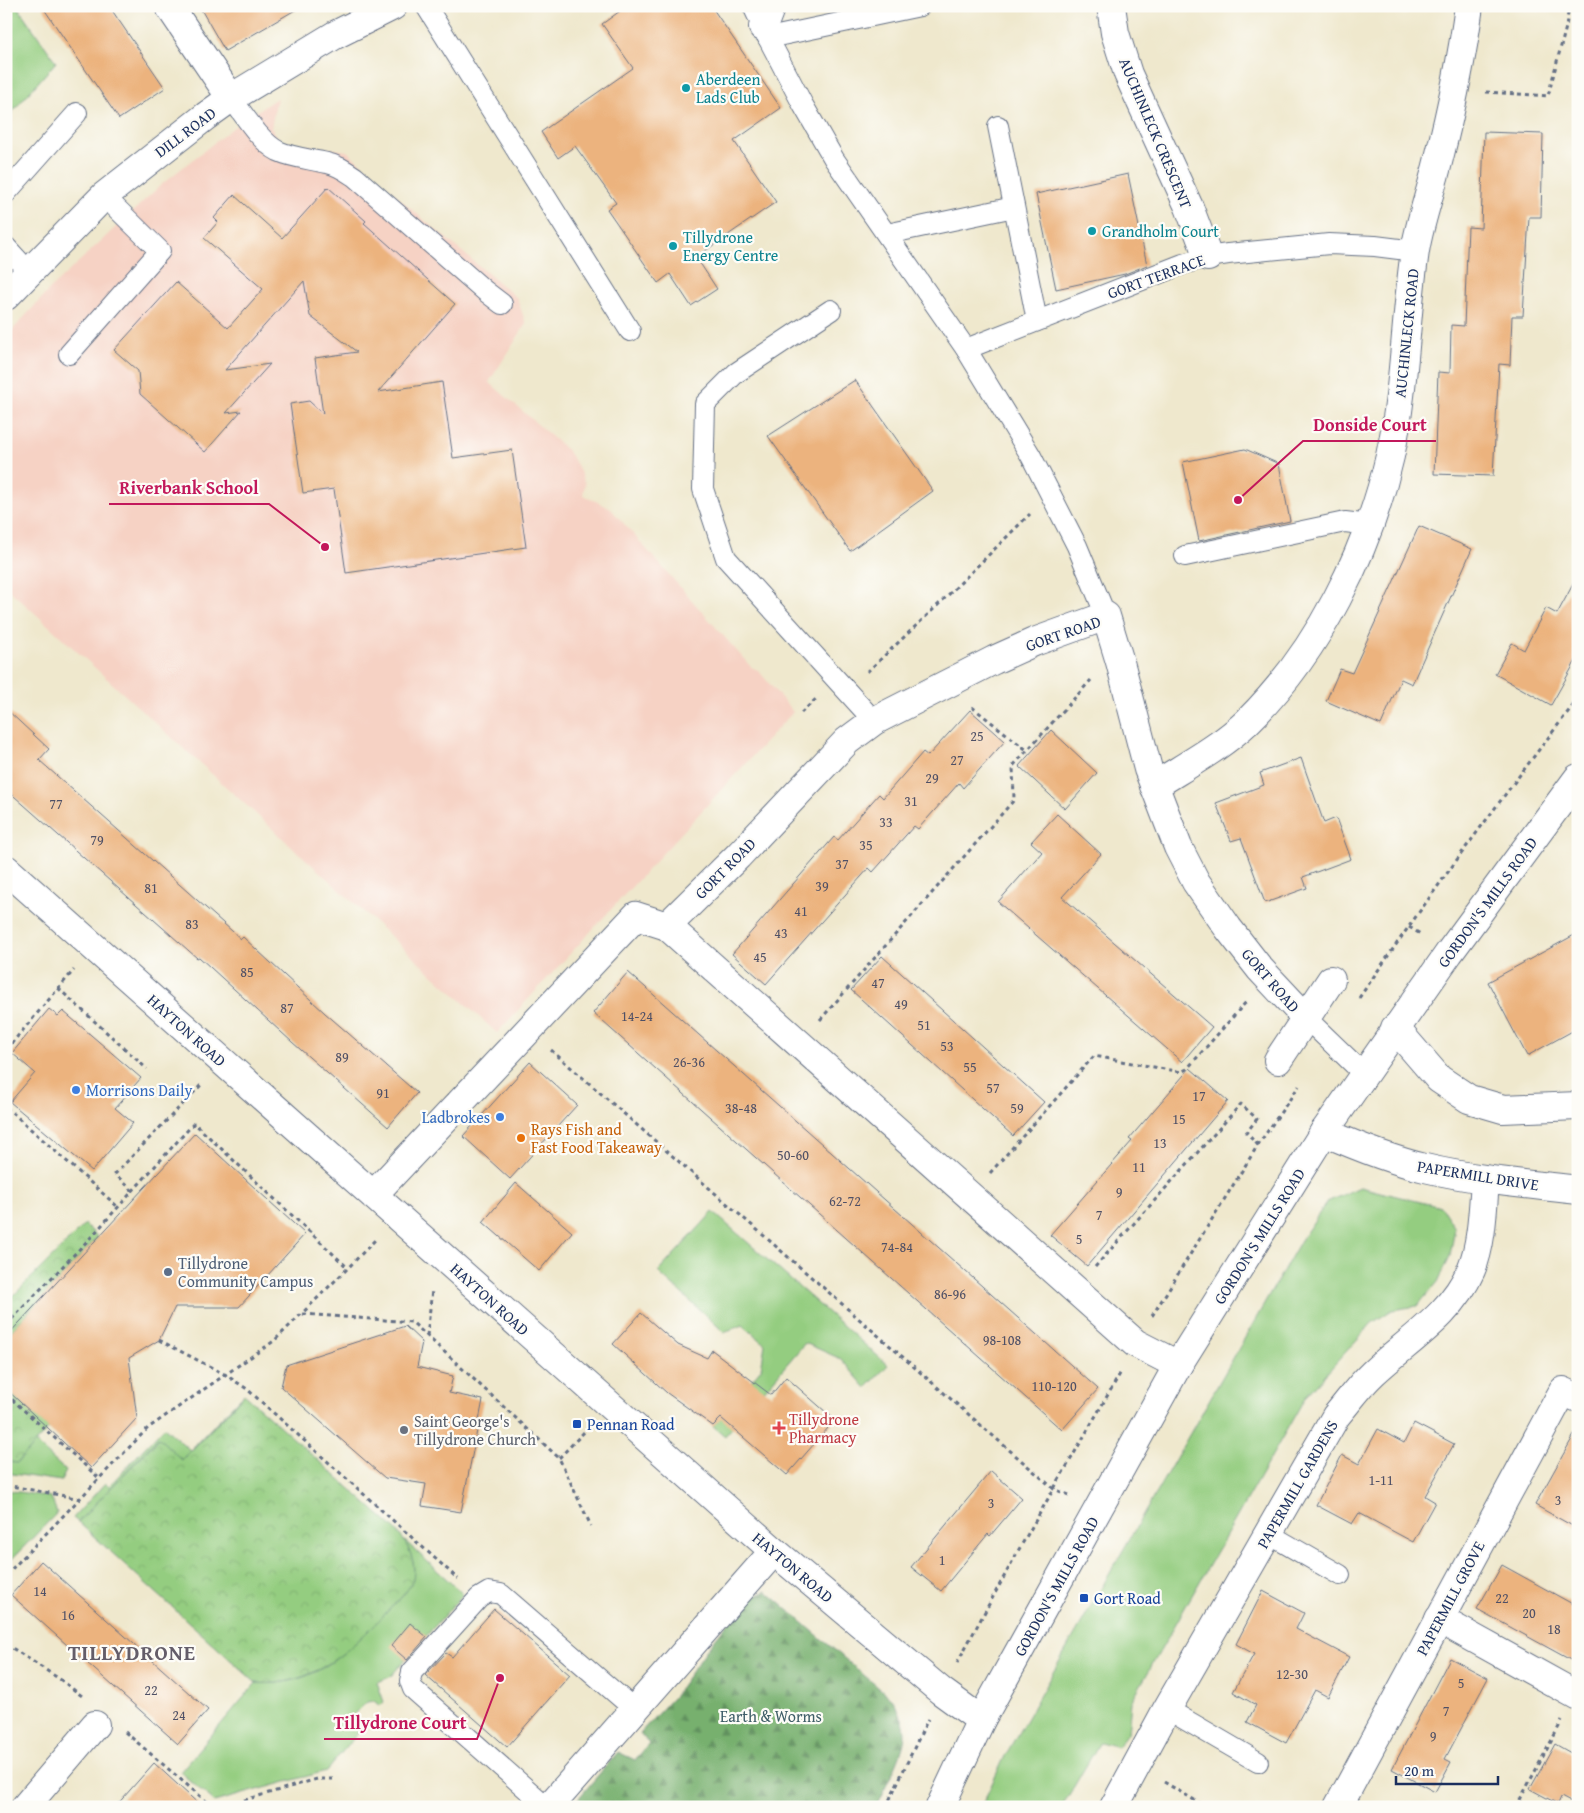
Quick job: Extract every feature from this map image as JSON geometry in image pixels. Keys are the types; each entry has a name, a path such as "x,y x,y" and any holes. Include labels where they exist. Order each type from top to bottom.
{"street":[{"path":"169,6 231,98"},
{"name":"DILL ROAD","path":"6,296 104,196 231,98 335,35 393,6"},
{"name":"AUCHINLECK CRESCENT","path":"1111,6 1115,33 1128,74 1189,207 1208,257"},
{"name":"AUCHINLECK ROAD","path":"1154,786 1219,745 1247,722 1275,691 1310,644 1332,606 1370,525 1390,456 1400,394 1415,251 1448,124 1469,6"},
{"name":"GORT ROAD","path":"667,926 738,856 847,741 874,721 944,684 1034,642 1106,616 1154,786 1178,847 1196,882 1228,928 1260,969 1306,1018"},
{"name":"GORDON'S MILLS ROAD","path":"940,1807 981,1720 1178,1365 1324,1132 1395,1028 1578,778"},
{"name":"HAYTON ROAD","path":"8,872 374,1194 609,1406 774,1551 941,1691 981,1720"},
{"path":"374,1194 636,916 667,926 1135,1343 1178,1365"},
{"name":"GORT ROAD","path":"1278,1060 1332,980"},
{"path":"1395,1028 1439,1079 1469,1098 1503,1109 1578,1106"},
{"name":"PAPERMILL DRIVE","path":"1324,1132 1405,1163 1485,1180 1578,1190"},
{"name":"PAPERMILL GARDENS","path":"1114,1807 1167,1709 1226,1610 1267,1533 1336,1416 1372,1374 1423,1332 1455,1300 1472,1269 1480,1232 1485,1180"},
{"name":"PAPERMILL GROVE","path":"1338,1807 1438,1619 1570,1395"},
{"path":"548,1807 774,1551"},
{"path":"1438,1619 1577,1695"},
{"path":"25,1807 95,1725"}],"lane":[{"path":"426,6 630,332"},
{"path":"920,6 764,19 803,105 834,159 966,349 1014,426 1077,546 1106,616"},
{"path":"231,98 261,136 275,150 302,159 328,163 342,168 355,177 502,304"},
{"path":"6,193 77,113"},
{"path":"998,126 1037,321"},
{"path":"70,354 160,251 104,196"},
{"path":"887,234 1014,207"},
{"name":"GORT TERRACE","path":"966,349 1174,268 1208,257 1329,244 1375,246 1415,251"},
{"path":"6,247 29,272"},
{"path":"831,310 736,373 705,404 703,489 726,558 874,721"},
{"path":"1185,556 1346,522 1370,525"},
{"path":"1306,1018 1364,1075"},
{"path":"1267,1533 1340,1575"},
{"path":"548,1807 413,1690 410,1681 412,1672 479,1598 489,1592 501,1594 634,1709"},
{"path":"1167,1709 1258,1762"}],"path":[{"path":"1454,90 1548,96 1570,6"},
{"path":"836,680 852,662 864,674 1051,495"},
{"path":"799,1044 1014,800 1013,766 1117,651"},
{"path":"944,684 1028,751"},
{"path":"1329,1042 1409,926 1578,699"},
{"path":"969,1196 1094,1056 1181,1072 1187,1069 1248,1002 1239,991 1260,969"},
{"path":"6,1050 72,972"},
{"path":"58,988 147,1069"},
{"path":"529,1030 1054,1490 1099,1508"},
{"path":"133,1190 115,1174 223,1062"},
{"path":"886,1807 941,1691 1018,1550 1118,1377 1135,1343 1258,1145 1302,1082"},
{"path":"1075,1290 1241,1104 1256,1119 1246,1133 1258,1145"},
{"path":"6,1107 118,1207"},
{"path":"6,1325 118,1207 194,1123 348,1268"},
{"path":"6,1575 148,1428 274,1341 398,1216"},
{"path":"427,1336 434,1249"},
{"path":"302,1314 412,1322 559,1458 591,1526"},
{"path":"159,1340 226,1375 247,1390 479,1598"},
{"path":"6,1394 100,1478"},
{"path":"559,1458 609,1406"},
{"path":"6,1485 81,1498"},
{"path":"1516,1807 1577,1695"},
{"path":"1137,1767 1206,1807"},
{"path":"221,1807 317,1779 336,1779"}],"shaded area":[{"path":"277,98 271,128 281,142 347,151 410,208 517,298 526,324 489,382 567,450 577,465 585,483 583,495 610,508 751,667 758,670 793,712 497,1033 6,587 6,337 53,286 162,184 239,123"}],"green space":[{"path":"6,6 17,6 56,62 6,119"},
{"path":"1360,1187 1441,1207 1455,1228 1450,1256 1438,1282 1417,1306 1392,1310 1372,1323 1306,1396 1131,1702 1128,1733 1118,1747 1100,1742 1062,1807 981,1807 1005,1756 1301,1240 1327,1202"},
{"path":"713,1212 888,1365 866,1388 841,1359 805,1343 725,1436 713,1426 761,1369 765,1344 743,1325 724,1332 658,1272"},
{"path":"85,1224 98,1237 6,1337 6,1303"},
{"path":"6,1389 49,1428 17,1463 6,1461"},
{"path":"244,1394 181,1460 158,1438 78,1522 73,1518 105,1483 109,1486 164,1427 190,1450"},
{"path":"244,1394 396,1530 407,1546 414,1566 413,1579 408,1589 371,1628 343,1653 311,1673 294,1680 276,1683 256,1683 78,1522 159,1438 182,1460"},
{"path":"6,1416 66,1471 61,1481 6,1473"},
{"path":"6,1490 51,1497 57,1513 6,1565"},
{"path":"404,1540 463,1594 390,1677 377,1682 384,1702 380,1706 374,1701 367,1702 353,1716 350,1721 359,1732 326,1771 214,1802 180,1772 256,1683 276,1683 294,1680 325,1666 353,1644 398,1600 410,1585 414,1570 412,1559"},
{"name":"Earth & Worms","path":"766,1591 893,1700 904,1724 904,1741 894,1770 876,1807 571,1807 618,1752 635,1760 649,1744 640,1733 674,1696 710,1645 746,1601"}],"building":[{"path":"42,6 109,6 165,88 119,119"},
{"path":"199,6 302,6 225,51"},
{"name":"Aberdeen Lads Club","path":"627,6 711,6 781,108 734,141 776,202 696,257 717,289 691,306 670,274 658,283 607,209 616,203 575,146 558,158 541,132 633,68 602,24"},
{"path":"1484,132 1543,134 1541,217 1529,217 1523,316 1512,316 1510,365 1499,364 1493,476 1434,474 1438,372 1450,373 1451,325 1464,326 1468,227 1481,228"},
{"name":"Grandholm Court","path":"1128,174 1147,265 1125,274 1056,289 1036,194"},
{"path":"328,187 366,221 364,223 455,304 378,392 442,382 453,458 512,450 526,547 346,573 334,489 303,493 290,404 309,401 323,414 315,358 357,352 310,316 304,281 225,370 270,364 226,413 241,411 205,452 140,394 138,371 114,350 176,282 228,328 263,289 204,238 218,222 214,218 234,195 282,238"},
{"path":"855,380 933,491 850,551 768,436"},
{"path":"1245,449 1279,464 1290,521 1199,541 1183,462"},
{"path":"1419,526 1472,549 1412,684 1401,679 1381,725 1326,701 1340,669 1352,673"},
{"path":"1578,575 1578,657 1551,705 1495,674 1512,643 1524,650 1546,608 1557,614"},
{"path":"6,709 49,749 39,760 241,939 243,937 325,1013 417,1093 388,1127 199,957 197,958 6,789"},
{"path":"970,710 1005,741 963,788 959,783 918,829 914,826 873,872 869,868 766,984 732,954 834,837 838,840 879,794 883,798 923,752 928,756"},
{"path":"1051,730 1097,773 1065,809 1019,766"},
{"path":"1301,758 1324,823 1336,818 1351,859 1303,877 1307,888 1265,903 1241,838 1231,841 1216,803 1264,785 1260,773"},
{"path":"1057,814 1101,854 1062,897 1212,1027 1182,1062 998,902 1042,852 1031,842"},
{"path":"1578,933 1578,1028 1527,1056 1488,982"},
{"path":"882,956 1044,1102 1013,1136 851,990"},
{"path":"628,972 1098,1389 1062,1430 593,1013"},
{"name":"Morrisons Daily","path":"49,1009 58,1016 63,1011 141,1078 115,1108 133,1123 92,1171 10,1102 35,1073 12,1053"},
{"path":"530,1062 577,1105 510,1179 463,1136"},
{"path":"1190,1068 1228,1101 1087,1266 1050,1235 1132,1141 1129,1139"},
{"name":"Tillydrone Community Campus","path":"195,1133 305,1234 239,1307 175,1307 159,1340 129,1358 137,1418 91,1468 6,1389 6,1337"},
{"path":"516,1183 572,1232 539,1271 483,1222"},
{"path":"641,1313 678,1345 707,1358 712,1350 771,1395 786,1377 835,1420 787,1475 721,1418 713,1426 667,1393 613,1344"},
{"name":"Saint George's Tillydrone Church","path":"405,1326 422,1342 417,1367 453,1376 449,1393 483,1400 461,1512 422,1506 426,1484 385,1478 281,1387 286,1365"},
{"path":"1414,1423 1454,1444 1425,1496 1435,1502 1413,1542 1359,1513 1352,1524 1316,1505 1342,1455 1359,1464 1378,1429 1404,1443"},
{"path":"1578,1428 1578,1529 1535,1505"},
{"path":"991,1471 1022,1498 990,1536 988,1534 941,1591 911,1567"},
{"path":"41,1561 208,1710 178,1744 11,1595"},
{"path":"1502,1565 1578,1607 1578,1664 1477,1609"},
{"path":"1263,1591 1304,1613 1296,1629 1349,1657 1328,1697 1315,1690 1286,1743 1247,1722 1256,1705 1233,1692 1254,1654 1236,1644"},
{"path":"494,1609 570,1675 507,1747 425,1675 446,1653 452,1657"},
{"path":"410,1623 427,1637 407,1660 391,1646"},
{"path":"1450,1658 1488,1678 1445,1759 1451,1762 1435,1792 1392,1769"},
{"path":"1555,1744 1578,1757 1578,1806 1561,1797 1558,1804 1530,1789"},
{"path":"154,1763 202,1807 115,1807"}],"place":[{"name":"Aberdeen Lads Club","path":"686,88"},
{"name":"Grandholm Court","path":"1092,231"},
{"name":"Tillydrone Energy Centre","path":"673,246"},
{"name":"Donside Court","path":"1238,500"},
{"name":"Riverbank School","path":"325,547"},
{"name":"Morrisons Daily","path":"76,1090"},
{"name":"Ladbrokes","path":"500,1117"},
{"name":"Rays Fish and Fast Food Takeaway","path":"521,1138"},
{"name":"Tillydrone Community Campus","path":"168,1272"},
{"name":"Pennan Road","path":"577,1424"},
{"name":"Tillydrone Pharmacy","path":"779,1428"},
{"name":"Saint George's Tillydrone Church","path":"404,1430"},
{"name":"Gort Road","path":"1084,1598"},
{"name":"Tillydrone Court","path":"500,1678"}],"district":[{"name":"TILLYDRONE","path":"132,1653"}]}
